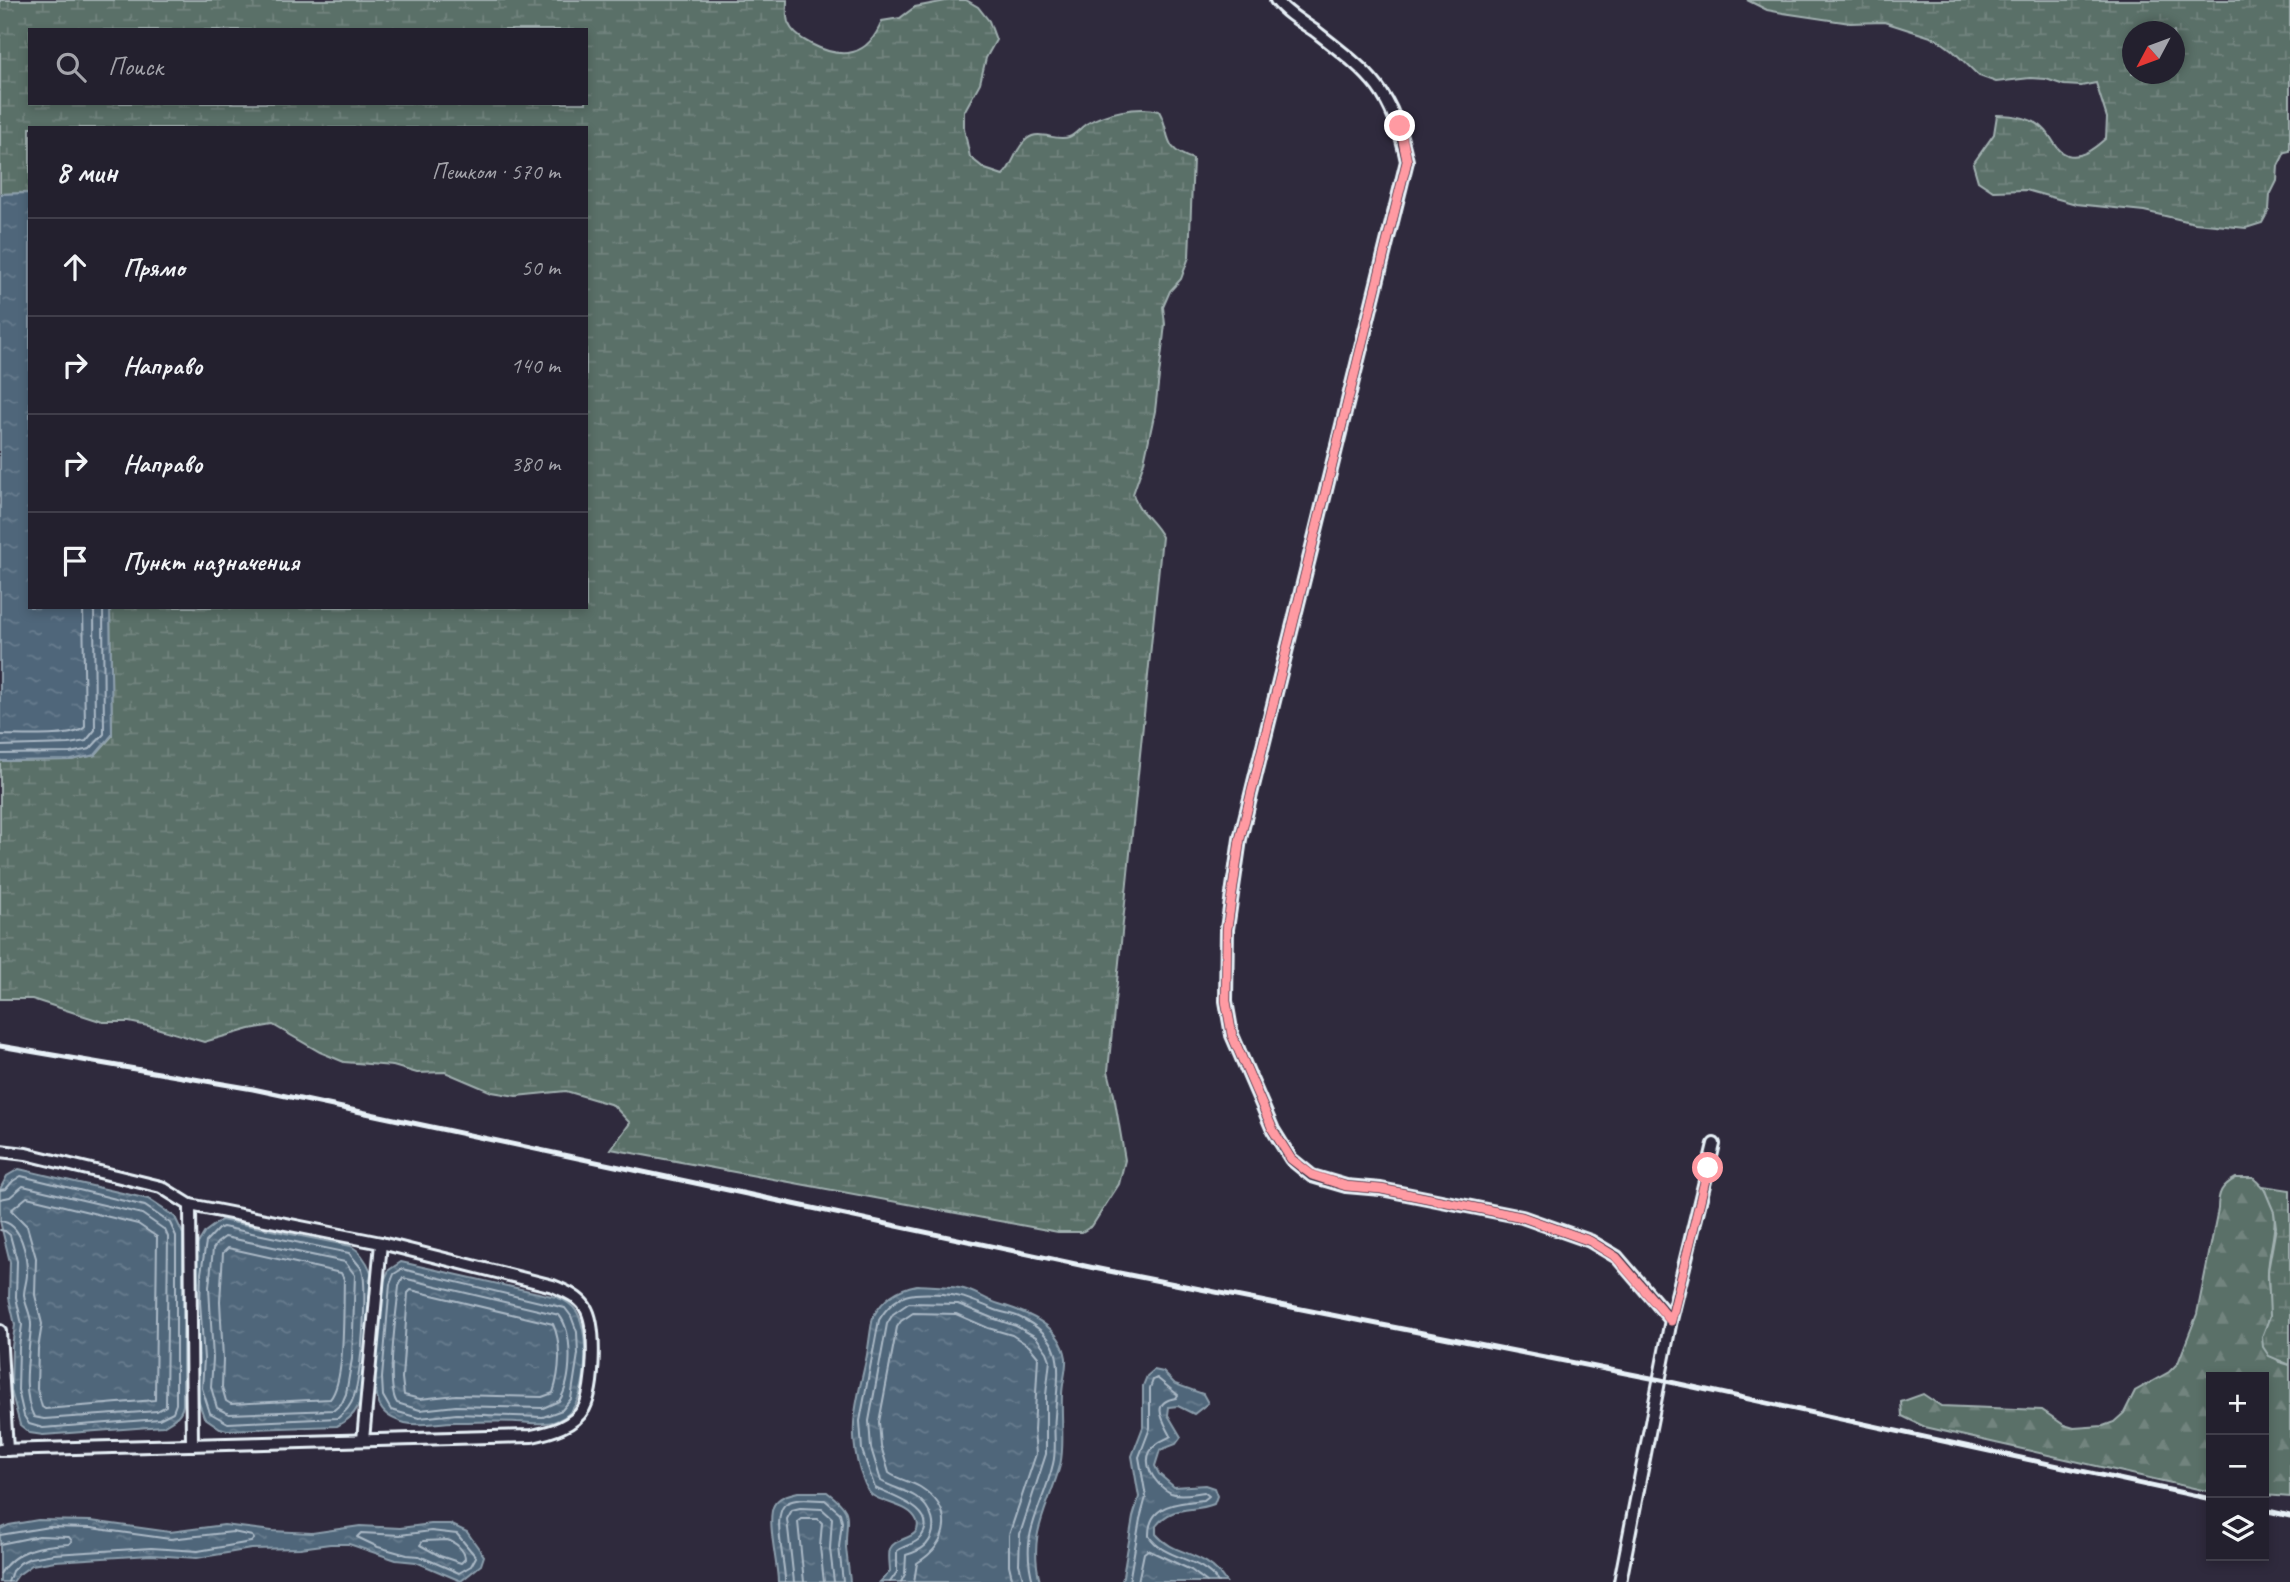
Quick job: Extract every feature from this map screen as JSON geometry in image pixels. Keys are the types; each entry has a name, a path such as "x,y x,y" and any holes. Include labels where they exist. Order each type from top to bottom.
{"lane":[{"path":"1276,0 1360,66 1385,95 1400,126 1407,161 1240,839 1227,929 1226,1001 1232,1035 1273,1130 1291,1159 1312,1175 1346,1186 1381,1189 1522,1217 1574,1235 1616,1257 1671,1321"},
{"path":"1620,1582 1671,1321 1714,1144"},
{"path":"0,1151 26,1154 161,1187 190,1205 381,1243 553,1286 572,1295 585,1306 592,1324 591,1389 583,1410 570,1423 549,1433 532,1436 3,1450 0,1331"},
{"path":"190,1205 192,1445"},
{"path":"363,1440 381,1243"}],"green space":[{"path":"0,0 787,0 788,22 797,35 822,49 843,53 862,48 876,33 882,21 900,18 915,7 966,0 978,7 989,21 996,40 986,58 980,83 964,112 964,129 970,157 985,169 1003,175 1020,147 1032,136 1064,138 1093,120 1111,113 1141,109 1159,111 1171,145 1193,159 1189,257 1181,279 1170,291 1163,307 1165,324 1155,411 1144,462 1133,494 1135,501 1162,537 1108,1071 1125,1160 1119,1184 1092,1226 1082,1232 1058,1232 611,1149 630,1123 613,1105 566,1091 516,1096 492,1092 445,1072 417,1073 393,1066 344,1062 320,1052 273,1025 204,1042 129,1022 103,1022 32,999 0,999 0,761 71,760 95,755 112,736 110,609 588,609 588,126 28,126 28,193 0,194"},
{"path":"1747,0 2290,0 2290,151 2285,152 2278,166 2269,210 2262,223 2246,228 2195,223 2144,211 2076,204 2026,190 1993,191 1978,181 1973,164 1994,134 1997,115 2028,119 2046,131 2062,152 2080,155 2106,138 2107,118 2096,83 2064,85 2046,79 2030,78 1996,82 1979,76 1937,39 1884,22 1850,23 1767,10"},
{"path":"2236,1178 2253,1178 2271,1201 2274,1212 2275,1224 2268,1273 2270,1317 2262,1337 2279,1362 2290,1365 2290,1497 2269,1495 2269,1372 2206,1372 2206,1491 1925,1427 1902,1416 1901,1402 1923,1394 1941,1406 2042,1410 2064,1425 2074,1428 2103,1426 2114,1422 2124,1413 2135,1391 2169,1372 2178,1363 2197,1314 2220,1194 2227,1184"},
{"path":"2263,1186 2290,1190 2290,1365 2269,1356 2263,1347 2262,1337 2270,1316 2268,1271 2276,1227 2274,1212"}],"water":[{"path":"28,193 28,609 110,609 112,735 95,755 71,760 0,761 0,194"},
{"path":"19,1169 148,1199 175,1217 183,1234 183,1405 178,1415 163,1426 43,1435 30,1433 20,1425 11,1390 15,1325 9,1298 10,1262 0,1221 0,1189 7,1176"},
{"path":"221,1220 351,1246 365,1261 371,1272 370,1342 366,1378 357,1408 337,1426 227,1430 204,1417 197,1397 195,1374 197,1359 193,1302 197,1245 205,1232"},
{"path":"401,1262 556,1297 571,1305 581,1322 585,1351 583,1383 572,1409 560,1419 541,1423 412,1424 387,1415 377,1396 377,1347 383,1283 389,1270"},
{"path":"917,1285 964,1289 1020,1311 1050,1329 1063,1347 1066,1363 1062,1390 1062,1453 1037,1537 1040,1582 880,1582 890,1571 890,1549 916,1532 918,1527 909,1511 877,1498 868,1491 856,1456 855,1415 873,1317 891,1296"},
{"path":"1154,1370 1163,1372 1175,1384 1203,1394 1208,1403 1194,1414 1178,1406 1169,1407 1168,1415 1181,1437 1176,1444 1160,1450 1155,1466 1159,1474 1174,1487 1205,1485 1214,1488 1217,1496 1214,1504 1176,1512 1162,1519 1156,1526 1156,1534 1172,1547 1208,1564 1226,1582 1122,1582 1139,1497 1132,1456 1143,1427 1143,1386 1147,1376"},
{"path":"798,1492 827,1492 845,1511 850,1582 778,1582 772,1512 779,1499"},
{"path":"38,1520 91,1521 170,1532 224,1525 312,1533 360,1526 400,1528 450,1524 467,1532 484,1556 481,1565 461,1581 416,1562 396,1560 349,1544 330,1544 251,1549 197,1558 151,1555 55,1561 32,1565 13,1582 0,1582 0,1529"}],"railway":[{"path":"0,1046 253,1089 1099,1269 1661,1380 2206,1498"},
{"path":"2269,1511 2290,1516"}],"route":[{"path":"1400,126 1407,161 1240,839 1227,929 1226,1001 1232,1035 1273,1130 1291,1159 1312,1175 1346,1186 1381,1189 1522,1217 1590,1241 1616,1257 1671,1321 1708,1168"}]}
